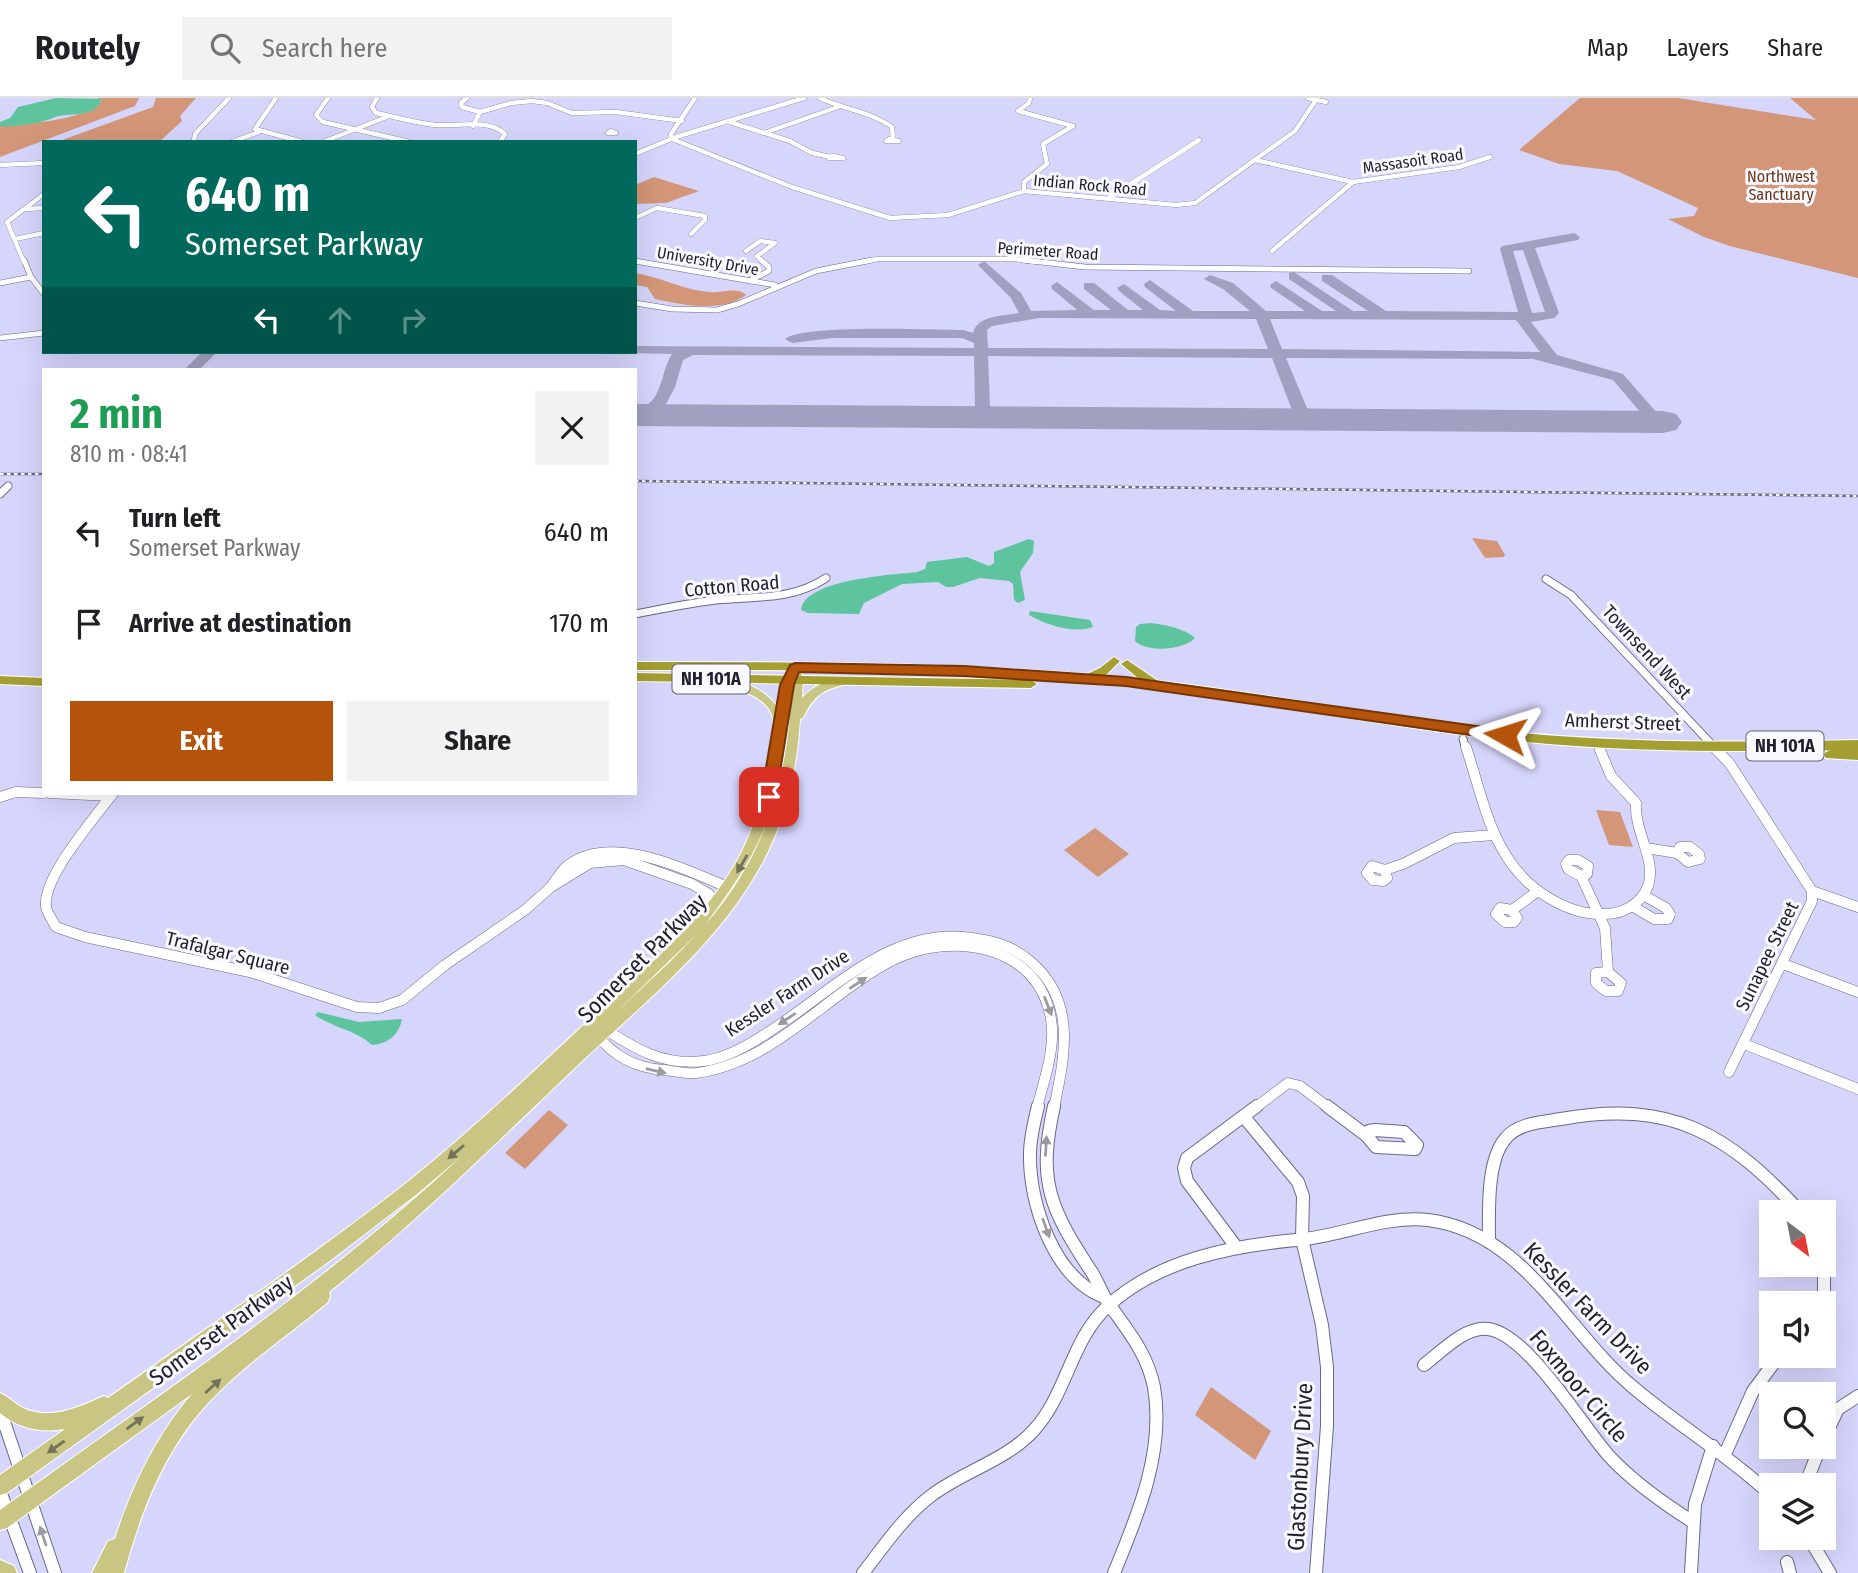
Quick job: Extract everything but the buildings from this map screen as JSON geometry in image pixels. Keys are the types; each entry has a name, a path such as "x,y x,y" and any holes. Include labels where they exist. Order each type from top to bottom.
{"highway":[{"path":"1088,678 1120,662 1156,686"},
{"name":"Amherst Street","path":"637,666 843,681 1086,687 1463,739 1600,750 1858,745"},
{"name":"Amherst Street","path":"637,677 703,679 964,671 1088,678 1485,733 1565,740 1858,755"},
{"path":"0,674 42,676"},
{"path":"0,680 42,682"}],"main road":[{"name":"Somerset Parkway","path":"4,1518 289,1311 376,1243 445,1183 600,1030 710,910 733,889 758,860 773,824 785,780 794,729 793,676"},
{"name":"Somerset Parkway","path":"0,1489 325,1255 401,1197 600,1030 703,937 733,889 763,818 793,676"},
{"path":"703,679 738,685 757,693 774,709 780,729"},
{"path":"794,729 807,698 823,686 843,681"},
{"path":"102,1573 160,1453 194,1405 228,1373 332,1288 376,1243"},
{"path":"0,1402 11,1412 30,1421 58,1422 89,1413 150,1380"},
{"path":"114,1573 131,1516"},
{"path":"0,1570 7,1573"}],"street":[{"path":"194,140 195,134 229,98"},
{"path":"259,132 256,124 276,98"},
{"path":"328,98 316,117 323,122 401,140"},
{"path":"377,98 372,110 389,116 435,125 473,126 502,131 505,136 502,140"},
{"path":"467,98 461,103 462,107 480,112 534,100 576,113 616,112 682,121"},
{"path":"672,139 671,134 695,98"},
{"path":"637,153 672,139 804,98"},
{"path":"820,98 838,107 884,120 892,127 893,139"},
{"path":"1024,191 1024,182 1047,164 1043,144 1073,126 1018,111 1029,103 1030,98"},
{"path":"1308,98 1326,102"},
{"name":"Indian Rock Road","path":"672,139 792,187 890,218 948,215 1024,191 1176,205 1195,203 1298,128 1316,100"},
{"path":"764,133 838,107"},
{"path":"473,126 480,112"},
{"path":"565,121 576,113"},
{"path":"328,140 389,116"},
{"path":"730,122 812,153 831,157"},
{"path":"237,140 259,132 294,140"},
{"path":"604,140 613,134"},
{"path":"1109,198 1199,140"},
{"name":"Massasoit Road","path":"1255,160 1353,182 1459,167 1490,157"},
{"path":"1,166 42,163"},
{"path":"1272,251 1353,182"},
{"path":"42,195 10,218 8,226 30,277 42,291"},
{"path":"22,209 42,208"},
{"path":"637,217 657,208 705,216 705,220 691,234"},
{"path":"0,227 8,226"},
{"path":"15,239 42,233"},
{"path":"746,251 760,241 775,243 757,256 769,267 769,271 749,281"},
{"name":"Perimeter Road","path":"637,303 672,309 717,310 834,266 890,259 1014,259 1085,267 1469,271"},
{"name":"University Drive","path":"637,261 776,286"},
{"path":"0,283 30,277"},
{"path":"37,285 42,284"},
{"path":"0,338 42,333"},
{"path":"0,494 8,486"},
{"name":"Cotton Road","path":"637,614 719,599 797,595 810,590 826,578"},
{"name":"Townsend West","path":"1546,579 1571,595 1715,748"},
{"path":"1463,739 1494,835 1506,856 1538,891 1564,906 1599,915 1613,914 1632,906 1643,895 1650,873 1646,848 1635,818 1634,800 1611,776 1600,750"},
{"name":"Sunapee Street","path":"1715,748 1736,773 1812,891 1812,901 1729,1072"},
{"path":"0,797 16,792 42,793"},
{"name":"Trafalgar Square","path":"112,795 60,867 48,889 46,908 56,927 85,937 250,972 347,1005 379,1008 401,1000 445,965 514,919 551,887 590,863 619,859 702,888 711,899 710,910"},
{"path":"1385,870 1410,861 1436,845 1454,838 1494,835"},
{"path":"1646,848 1677,853"},
{"name":"Trafalgar Square","path":"551,887 556,876 572,863 595,853 619,851 639,855 733,889"},
{"path":"1581,876 1607,934 1608,972"},
{"path":"1512,910 1538,891"},
{"path":"1812,891 1858,906"},
{"path":"1632,906 1654,919 1668,919 1670,914 1665,908 1643,895"},
{"name":"Kessler Farm Drive","path":"600,1030 652,1057 683,1063 728,1055 871,961 908,941 939,935 966,934 1001,943 1019,953 1049,979 1066,1014 1067,1044 1045,1145 1046,1179 1065,1234 1091,1271 1107,1301 1138,1342 1146,1359 1155,1394 1156,1413 1149,1476 1136,1519 1114,1573"},
{"name":"Kessler Farm Drive","path":"600,1030 619,1055 638,1066 670,1074 703,1073 736,1063 758,1051 878,970 916,948 966,943 996,952 1026,971 1041,990 1052,1016 1052,1045 1035,1114 1030,1154 1033,1183 1044,1221 1056,1251 1080,1284 1107,1301"},
{"path":"1783,964 1858,992"},
{"path":"1744,1044 1858,1089"},
{"path":"1237,1248 1187,1181 1184,1168 1187,1158 1244,1117 1282,1085 1294,1084 1367,1136"},
{"path":"1489,1242 1489,1210 1497,1156 1505,1138 1533,1125 1597,1113 1633,1113 1684,1123 1710,1132 1747,1157 1788,1200"},
{"name":"Glastonbury Drive","path":"1244,1117 1301,1187 1304,1199 1300,1226 1324,1338 1325,1366 1326,1456 1316,1573"},
{"name":"Kessler Farm Drive","path":"1107,1301 1191,1260 1237,1248 1341,1235 1415,1220 1457,1227 1489,1242 1521,1264 1545,1288 1621,1378 1719,1450 1759,1485"},
{"path":"863,1573 921,1504 946,1486 1010,1451 1032,1432 1048,1411 1085,1335 1107,1301"},
{"name":"Foxmoor Circle","path":"1424,1365 1474,1332 1486,1328 1499,1331 1524,1351 1609,1456 1650,1494 1693,1522"},
{"path":"1691,1573 1693,1522 1698,1489 1753,1391 1770,1368"},
{"path":"1836,1413 1858,1396"},
{"path":"0,1410 55,1573"},
{"path":"0,1489 4,1518 30,1573"},
{"path":"1816,1550 1830,1573"}],"green space":[{"path":"97,98 139,98 135,106 0,157 0,126 72,116 96,107 102,100"},
{"path":"156,98 196,98 180,116 182,121 161,140 62,140 153,107"},
{"name":"Northwest Sanctuary","path":"1580,98 1678,98 1816,120 1790,98 1858,98 1858,278 1704,237 1668,219 1694,216 1698,208 1617,171 1559,164 1519,150"},
{"path":"654,177 699,191 666,203 637,204 637,184"},
{"path":"637,273 699,291 738,291 746,295 726,304 702,306 655,299 647,287 637,285"},
{"path":"1472,538 1497,541 1504,557 1485,558"},
{"path":"1596,810 1620,812 1633,847 1609,845"},
{"path":"1095,828 1129,854 1098,877 1064,850"},
{"path":"549,1110 568,1125 525,1169 505,1153"},
{"path":"1211,1387 1271,1431 1255,1460 1195,1415"}],"shaded area":[{"path":"56,98 102,99 99,106 88,112 31,124 0,126 0,122 10,118 18,107"},
{"path":"1029,539 1034,541 1033,553 1020,572 1025,600 1018,603 1014,600 1013,584 1009,581 980,578 953,587 946,587 938,582 902,584 864,603 859,614 808,613 801,610 806,600 817,591 833,585 870,577 917,572 925,569 927,562 967,557 989,566 994,563 994,552"},
{"path":"1030,611 1090,620 1093,627 1060,627 1029,615"},
{"path":"1151,623 1180,629 1195,638 1183,645 1165,649 1141,645 1135,641 1136,627"},
{"path":"318,1012 359,1022 402,1019 392,1038 372,1045 315,1015"}],"taxiway":[{"path":"1530,245 1574,237"},
{"path":"1383,315 1522,316 1525,313 1506,249 1530,245"},
{"path":"1530,245 1528,246 1552,313 1523,319 1524,323 1552,358 1618,377 1649,413 1642,421"},
{"path":"984,265 1016,296 1025,312"},
{"path":"1294,276 1350,315"},
{"path":"1327,278 1383,315"},
{"path":"1210,279 1228,286 1261,315"},
{"path":"1150,284 1190,315"},
{"path":"1276,285 1319,315"},
{"path":"1057,286 1090,314"},
{"path":"1089,286 1124,314"},
{"path":"1124,288 1156,314"},
{"path":"981,352 980,329 988,323 1039,314 1156,314"},
{"path":"1156,314 1190,315"},
{"path":"1190,315 1261,315"},
{"path":"1261,315 1383,315"},
{"path":"1261,315 1277,354"},
{"path":"792,339 833,334 964,334 980,341"},
{"path":"637,350 693,350"},
{"path":"637,415 654,409 660,403 668,387 676,358 693,350"},
{"path":"693,350 981,352"},
{"path":"981,352 1277,354"},
{"path":"981,352 983,408"},
{"path":"193,368 208,354"},
{"path":"1277,354 1533,355 1559,361"},
{"path":"1277,354 1300,410"},
{"path":"660,406 663,411 677,415"},
{"path":"965,417 978,414 983,408"},
{"path":"983,408 992,415 1006,417"},
{"path":"1281,419 1295,416 1300,410"},
{"path":"1300,410 1311,417 1326,419"}],"runway":[{"path":"637,415 1663,422"}],"railway":[{"path":"0,474 42,474"},
{"path":"637,481 1858,496"}],"route":[{"path":"769,797 787,685 795,668 964,671 1126,682 1505,735"}]}
